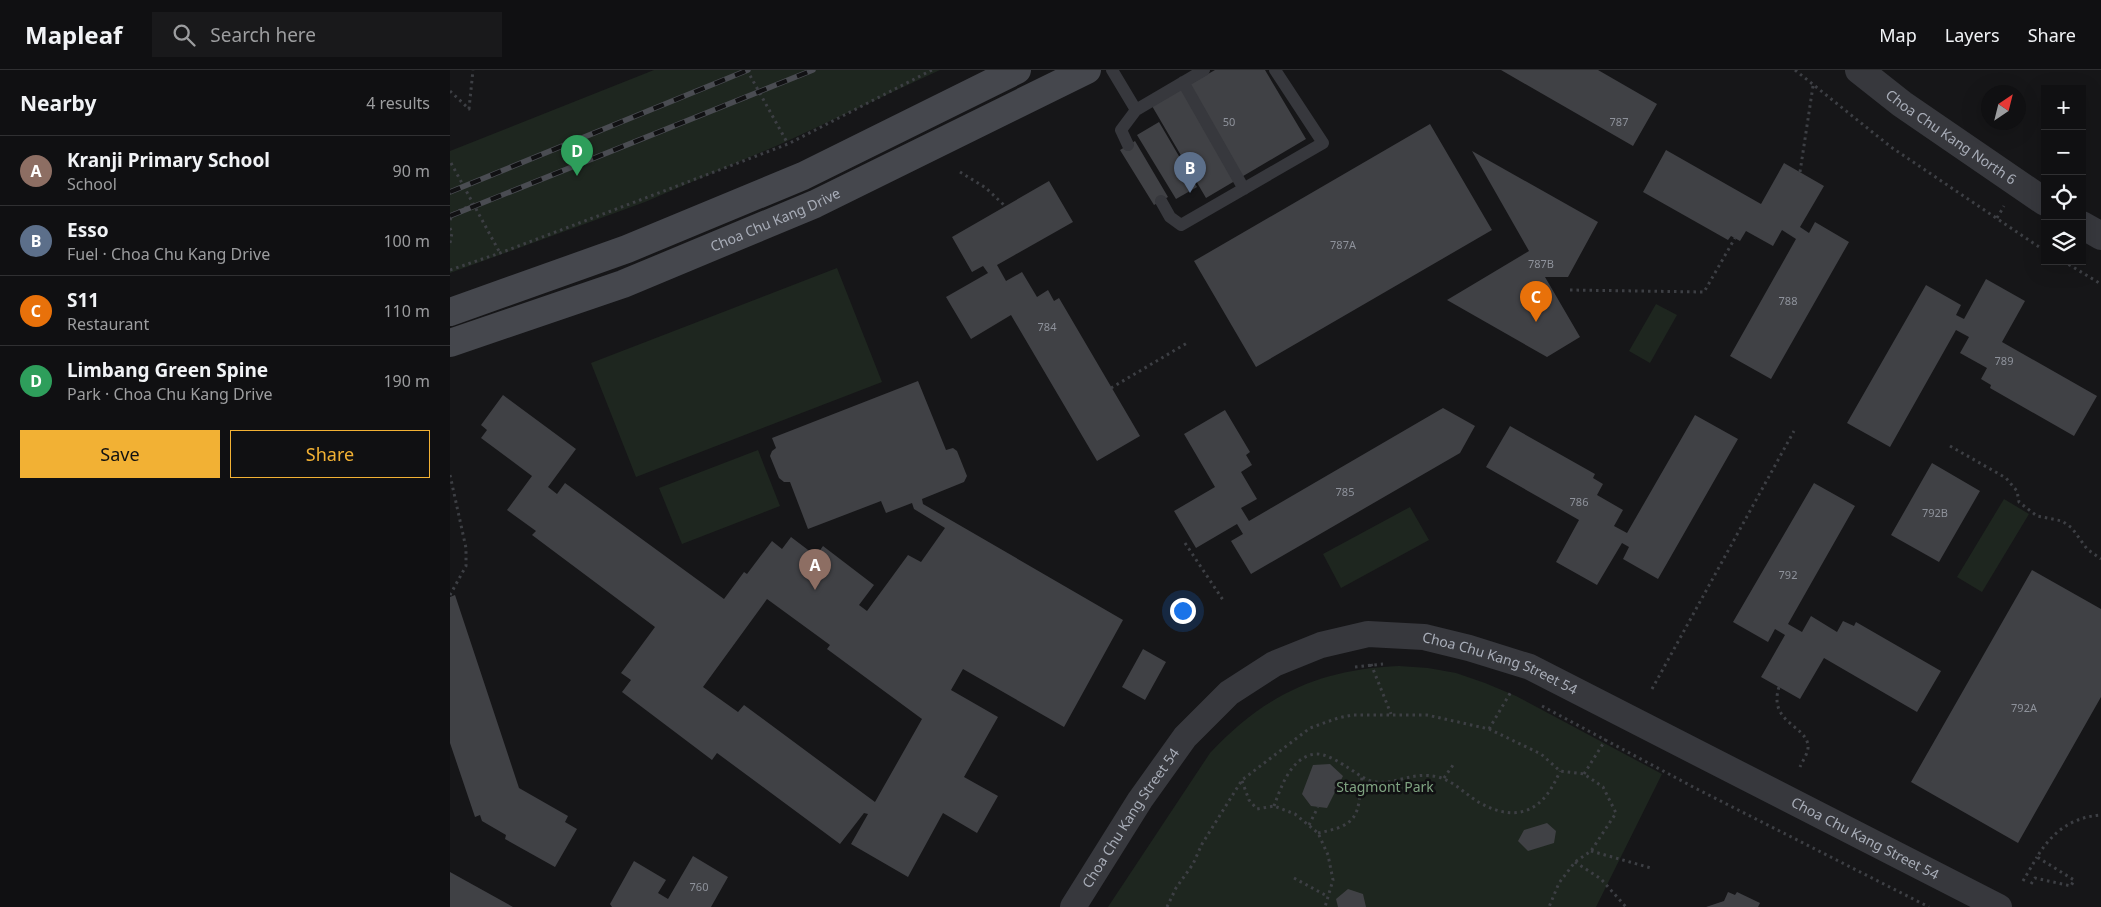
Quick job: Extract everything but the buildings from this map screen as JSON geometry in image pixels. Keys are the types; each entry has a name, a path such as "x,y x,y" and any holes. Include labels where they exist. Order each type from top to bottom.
{"main road":[{"name":"Choa Chu Kang Drive","path":"450,312 627,249 803,176 1017,70"},
{"name":"Choa Chu Kang Drive","path":"450,343 623,284 815,204 1087,70"}],"street":[{"name":"Choa Chu Kang North 6","path":"1859,70 1902,104 2041,199"},
{"path":"2086,227 2101,236"},
{"name":"Choa Chu Kang Street 54","path":"1073,907 1140,800 1185,737 1229,693 1274,664 1321,645 1368,634 1424,636 1530,667 1998,907"}],"lane":[{"path":"1112,70 1136,110"},
{"path":"1128,145 1121,130 1136,110 1204,70"},
{"path":"1161,201 1170,217 1181,225 1322,143 1275,70"},
{"path":"1183,82 1244,190"}],"path":[{"path":"450,91 469,109 473,70"},
{"path":"747,70 788,144"},
{"path":"450,270 500,253 788,144 932,70"},
{"path":"1795,70 1891,147 2041,248"},
{"path":"1800,172 1813,85"},
{"path":"452,163 500,253"},
{"path":"960,172 986,188 1005,206"},
{"path":"450,220 454,213 474,204"},
{"path":"450,228 452,233 450,243"},
{"path":"1570,290 1704,292 1735,238"},
{"path":"2070,265 2101,284"},
{"path":"1111,388 1187,343"},
{"path":"1652,689 1794,431"},
{"path":"1950,446 2006,478 2017,491 2019,502 2037,516 2062,521 2067,524 2087,549 2101,559"},
{"path":"450,475 466,548 466,566 450,595"},
{"path":"1185,543 1223,600"},
{"path":"1352,668 1371,664 1390,664"},
{"path":"1371,664 1390,714"},
{"path":"1504,687 1519,694"},
{"path":"1779,687 1776,696 1778,709 1789,723 1805,737 1808,745 1807,753 1800,766"},
{"path":"1489,729 1512,690"},
{"path":"1541,705 1695,788 1929,907"},
{"path":"1167,907 1176,888 1193,864 1202,844 1242,780 1310,728 1352,715 1390,714 1427,715 1489,729 1541,754 1560,771 1584,774 1603,787 1616,814 1591,851 1575,862 1559,883 1549,907"},
{"path":"1584,774 1605,740 1626,717"},
{"path":"1274,806 1286,776 1302,760 1316,754 1346,766 1362,777 1378,782 1411,776 1429,775 1444,778 1480,802 1500,812 1517,814 1532,809 1545,797 1556,783 1560,771"},
{"path":"1444,778 1452,765"},
{"path":"1318,833 1339,829 1354,820 1359,805 1362,777"},
{"path":"1242,780 1249,800 1257,809 1274,806 1295,814 1318,833 1328,855 1333,880 1325,907"},
{"path":"1309,825 1318,807"},
{"path":"2023,881 2045,844 2057,831 2087,816 2101,814"},
{"path":"1591,851 1651,868"},
{"path":"2031,884 2035,878 2071,886 2074,880 2037,857"},
{"path":"1575,862 1601,879 1626,907"},
{"path":"1294,878 1327,896"}],"green space":[{"path":"654,70 940,70 783,143 645,202 450,273 450,151"},
{"path":"837,268 882,382 636,477 591,363"},
{"path":"1656,304 1677,315 1650,363 1629,351"},
{"path":"758,450 780,506 682,544 659,488"},
{"path":"2004,499 2029,514 1982,592 1957,577"},
{"path":"1410,507 1429,540 1341,588 1323,554"},
{"name":"Stagmont Park","path":"1399,666 1428,668 1456,673 1485,683 1516,696 1662,774 1596,907 1108,907 1210,753 1251,715 1295,689 1319,680 1370,668"}],"railway":[{"path":"450,192 748,70"},
{"path":"450,216 813,70"}],"place":[{"name":"Limbang Green Spine","path":"577,176"},
{"name":"Esso","path":"1190,193"},
{"name":"S11","path":"1536,322"},
{"name":"Kranji Primary School","path":"815,590"}]}
